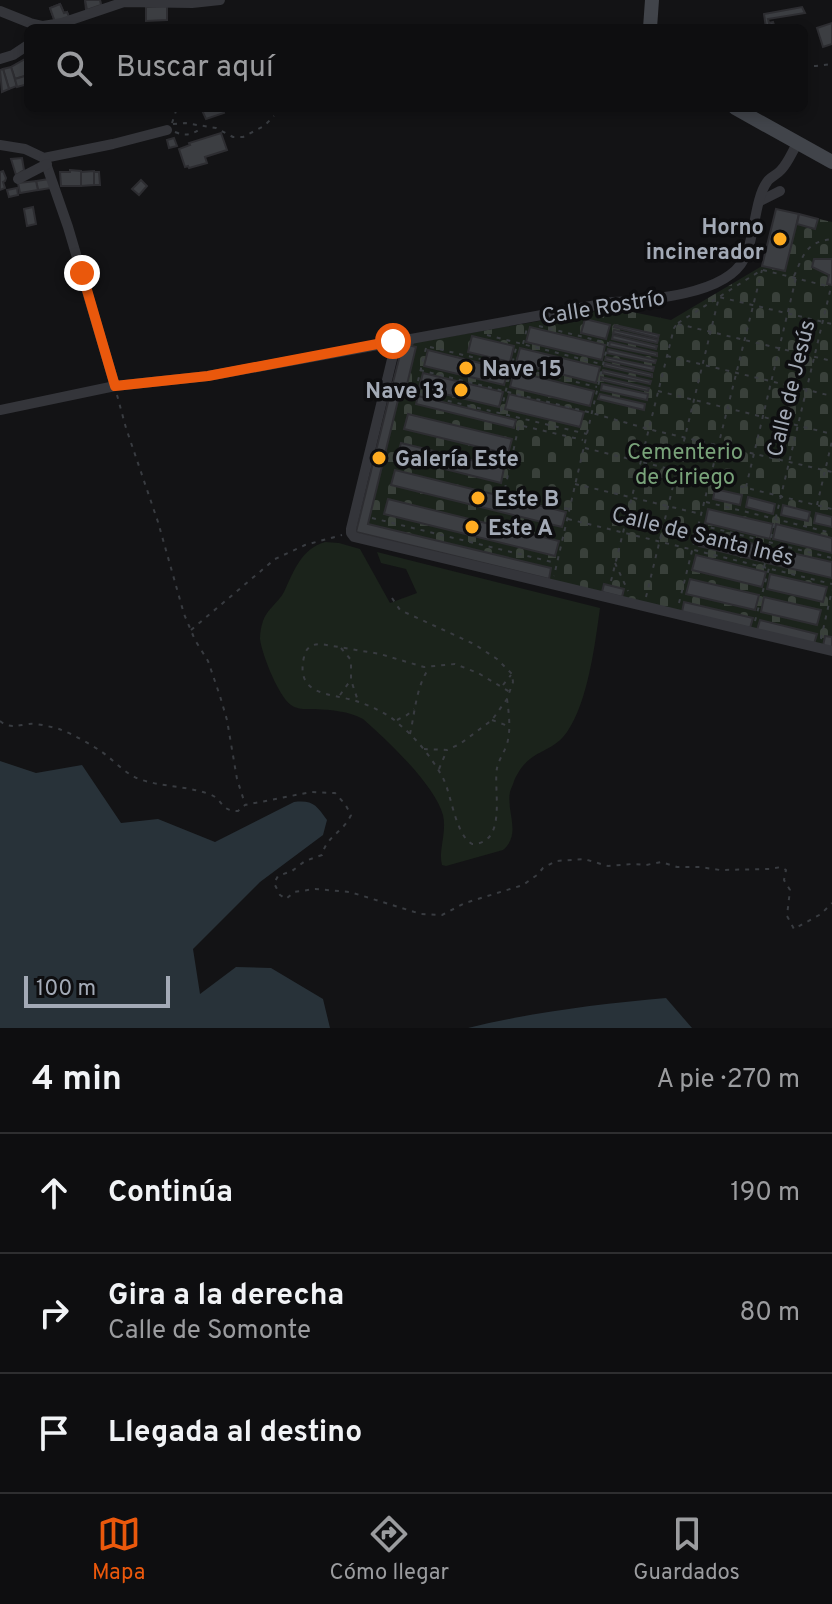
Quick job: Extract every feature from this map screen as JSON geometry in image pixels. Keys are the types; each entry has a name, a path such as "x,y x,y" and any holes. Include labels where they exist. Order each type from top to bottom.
{"main road":[{"path":"650,24 652,0"},
{"path":"742,112 832,162"}],"street":[{"path":"57,24 124,2 192,3 220,0"},
{"path":"0,11 33,24"},
{"path":"0,59 24,48"},
{"path":"18,179 45,161 167,130"},
{"name":"Calle Rostrío","path":"115,386 208,376 613,302 650,300 712,285 744,259 767,181 781,171 797,144"},
{"path":"0,145 25,149 45,161 73,242 115,386 0,410"},
{"path":"760,201 780,191"},
{"path":"393,341 394,351 351,529 354,537 832,651"}],"path":[{"path":"808,66 832,64"},
{"path":"176,112 171,124 178,122 216,128 233,137 243,137 264,126 274,116"},
{"path":"167,130 183,136 203,127"},
{"path":"746,488 795,278 807,248 817,241 832,239"},
{"path":"679,607 762,270"},
{"path":"611,581 657,391 677,324 762,270 832,287"},
{"name":"Calle de Jesús","path":"764,567 832,287"},
{"path":"719,297 832,324"},
{"path":"638,596 646,598 719,297"},
{"path":"677,324 832,361"},
{"path":"536,325 608,343 554,575"},
{"path":"523,344 527,327"},
{"path":"486,335 603,365"},
{"path":"500,413 517,342"},
{"path":"587,434 415,393 427,346 597,387"},
{"path":"666,356 832,396"},
{"path":"420,370 648,429 832,472"},
{"path":"115,386 190,630 208,661 220,696 245,805"},
{"path":"657,391 832,434"},
{"path":"569,509 504,493 519,425 585,440"},
{"path":"817,505 832,441"},
{"path":"583,448 832,509"},
{"path":"575,484 702,515"},
{"path":"706,502 832,533"},
{"path":"372,518 557,564"},
{"name":"Calle de Santa Inés","path":"567,518 832,584"},
{"path":"700,525 832,558"},
{"path":"190,630 275,559 305,545 343,535 345,527"},
{"path":"615,563 629,595"},
{"path":"755,621 769,568"},
{"path":"820,641 832,590"},
{"path":"392,598 400,610 474,644 497,659 512,674 513,682 507,699 492,720 447,750 424,749"},
{"path":"507,699 509,727 506,747 497,768 496,822 486,842 472,844 463,837 444,781 424,749 396,721 358,702 322,693 308,685 302,669 305,651 314,644 321,644 430,667 455,664 478,673 510,692"},
{"path":"341,648 351,660 351,680 358,702"},
{"path":"417,665 423,676"},
{"path":"410,734 423,676 430,667"},
{"path":"502,686 512,674"},
{"path":"339,697 351,680"},
{"path":"396,721 414,709"},
{"path":"492,720 509,727"},
{"path":"0,721 5,726 31,723 60,730 104,753 114,764 140,780 211,794 219,799 224,809 230,811 238,811 245,805 311,792 335,793 351,815 346,826 334,833 322,855 278,876 274,883 286,899 294,892 315,889 350,892 421,914 442,915 465,903 523,885 556,861 584,859 608,866 661,862 677,867 720,870 781,867 786,870 784,880 790,890 787,916 794,929 821,914 832,903"},
{"path":"438,770 447,750"}],"green space":[{"name":"Cementerio de Ciriego","path":"776,209 832,222 832,648 356,532 402,345 613,308 671,320 762,266"},
{"path":"325,542 360,549 390,603 417,593 406,569 381,563 377,552 600,608 590,672 574,720 560,740 526,762 520,770 510,791 512,837 503,850 442,865 443,815 430,790 409,764 363,719 340,711 297,708 281,694 261,646 262,623 284,592 304,555"}],"shaded area":[{"path":"0,761 36,773 82,765 121,823 158,819 215,842 294,802 306,802 317,807 327,820 323,835 260,882 193,949 200,994 236,967 271,968 323,999 330,1028 0,1028"},
{"path":"666,998 692,1028 468,1028 566,1009"}],"building":[{"path":"85,0 100,0 101,6 86,10"},
{"path":"85,0 100,0 101,5 87,10"},
{"path":"60,4 69,17 55,22 50,8"},
{"path":"60,4 69,17 55,22 50,8"},
{"path":"167,6 167,20 146,21 146,7"},
{"path":"802,7 805,13 768,19 774,24 765,24 764,14"},
{"path":"832,23 832,44 823,47 817,28"},
{"path":"24,60 24,76 15,79 11,67"},
{"path":"11,67 17,86 9,89 3,69"},
{"path":"3,69 9,89 2,92 0,70"},
{"path":"24,76 24,85 17,87 15,79"},
{"path":"203,112 224,113 206,119"},
{"path":"221,133 227,150 205,157 207,163 185,167 179,149"},
{"path":"174,138 177,146 169,148 167,140"},
{"path":"22,158 24,170 16,175 11,159"},
{"path":"3,171 5,188 0,190 0,172"},
{"path":"81,171 81,186 61,186 60,172"},
{"path":"94,171 94,185 81,186 81,172"},
{"path":"94,172 99,172 100,185 94,185"},
{"path":"49,179 51,188 38,190 36,181"},
{"path":"141,180 147,186 139,195 132,189"},
{"path":"36,181 38,190 20,193 18,183"},
{"path":"17,188 18,195 9,197 7,190"},
{"path":"33,207 36,224 27,226 24,209"},
{"name":"Horno incinerador","path":"776,209 799,214 785,271 762,266"},
{"path":"799,214 818,219 815,229 797,224"},
{"path":"814,259 832,259 832,285 827,284 829,275 812,267"},
{"path":"585,319 610,325 606,339 581,333"},
{"path":"615,325 659,335 658,338"},
{"path":"530,327 605,345 602,360 526,342"},
{"path":"614,330 658,340 657,343 613,333"},
{"path":"613,335 657,346 656,349 612,339"},
{"path":"472,336 514,346 510,362 468,352"},
{"path":"610,342 657,353 657,356 609,346"},
{"path":"413,343 412,346 416,347 405,393 391,390 401,351 405,352 407,344"},
{"path":"520,348 600,367 596,383 516,363"},
{"path":"608,349 656,360 655,363 607,353"},
{"name":"Nave 15","path":"428,350 508,370 504,385 424,366"},
{"path":"606,357 654,367 653,371 605,360"},
{"path":"605,363 652,374 652,377 604,366"},
{"path":"603,370 651,381 650,384 602,373"},
{"path":"514,371 594,391 590,406 510,387"},
{"name":"Nave 13","path":"423,373 503,392 499,407 419,388"},
{"path":"601,377 649,388 648,391 601,380"},
{"path":"602,384 648,394 647,400 601,390"},
{"name":"Galería Este","path":"391,390 400,392 368,524 551,568 549,579 356,532"},
{"path":"509,394 584,412 580,427 505,409"},
{"path":"600,394 645,404 644,410 598,399"},
{"path":"418,396 516,420 514,428 416,404"},
{"path":"408,414 512,439 508,454 404,429"},
{"path":"401,443 504,468 501,483 397,457"},
{"name":"Este B","path":"395,470 566,512 562,527 391,485"},
{"path":"715,489 742,495 740,505 713,499"},
{"path":"748,497 775,504 773,514 746,507"},
{"name":"Este A","path":"388,499 559,541 555,556 384,514"},
{"path":"783,505 810,512 808,521 781,515"},
{"path":"708,509 773,524 770,539 705,523"},
{"path":"816,513 832,517 832,527 814,523"},
{"path":"776,524 832,538 832,553 773,539"},
{"path":"702,532 767,547 764,562 699,546"},
{"path":"770,548 832,562 832,578 767,563"},
{"path":"696,555 766,572 762,587 692,570"},
{"path":"770,574 827,587 823,602 767,589"},
{"path":"690,579 759,595 755,610 686,594"},
{"path":"604,584 624,589 622,597 602,592"},
{"path":"764,597 821,610 817,625 761,612"},
{"path":"684,602 753,618 750,628 682,612"},
{"path":"760,620 817,634 814,644 757,630"},
{"path":"825,636 832,637 832,648 823,646"}],"place":[{"name":"Horno incinerador","path":"780,239"},
{"name":"Nave 15","path":"466,368"},
{"name":"Nave 13","path":"461,390"},
{"name":"Galería Este","path":"379,458"},
{"name":"Este B","path":"478,498"},
{"name":"Este A","path":"472,527"}],"route":[{"path":"82,273 115,386 208,376 393,341"}]}
